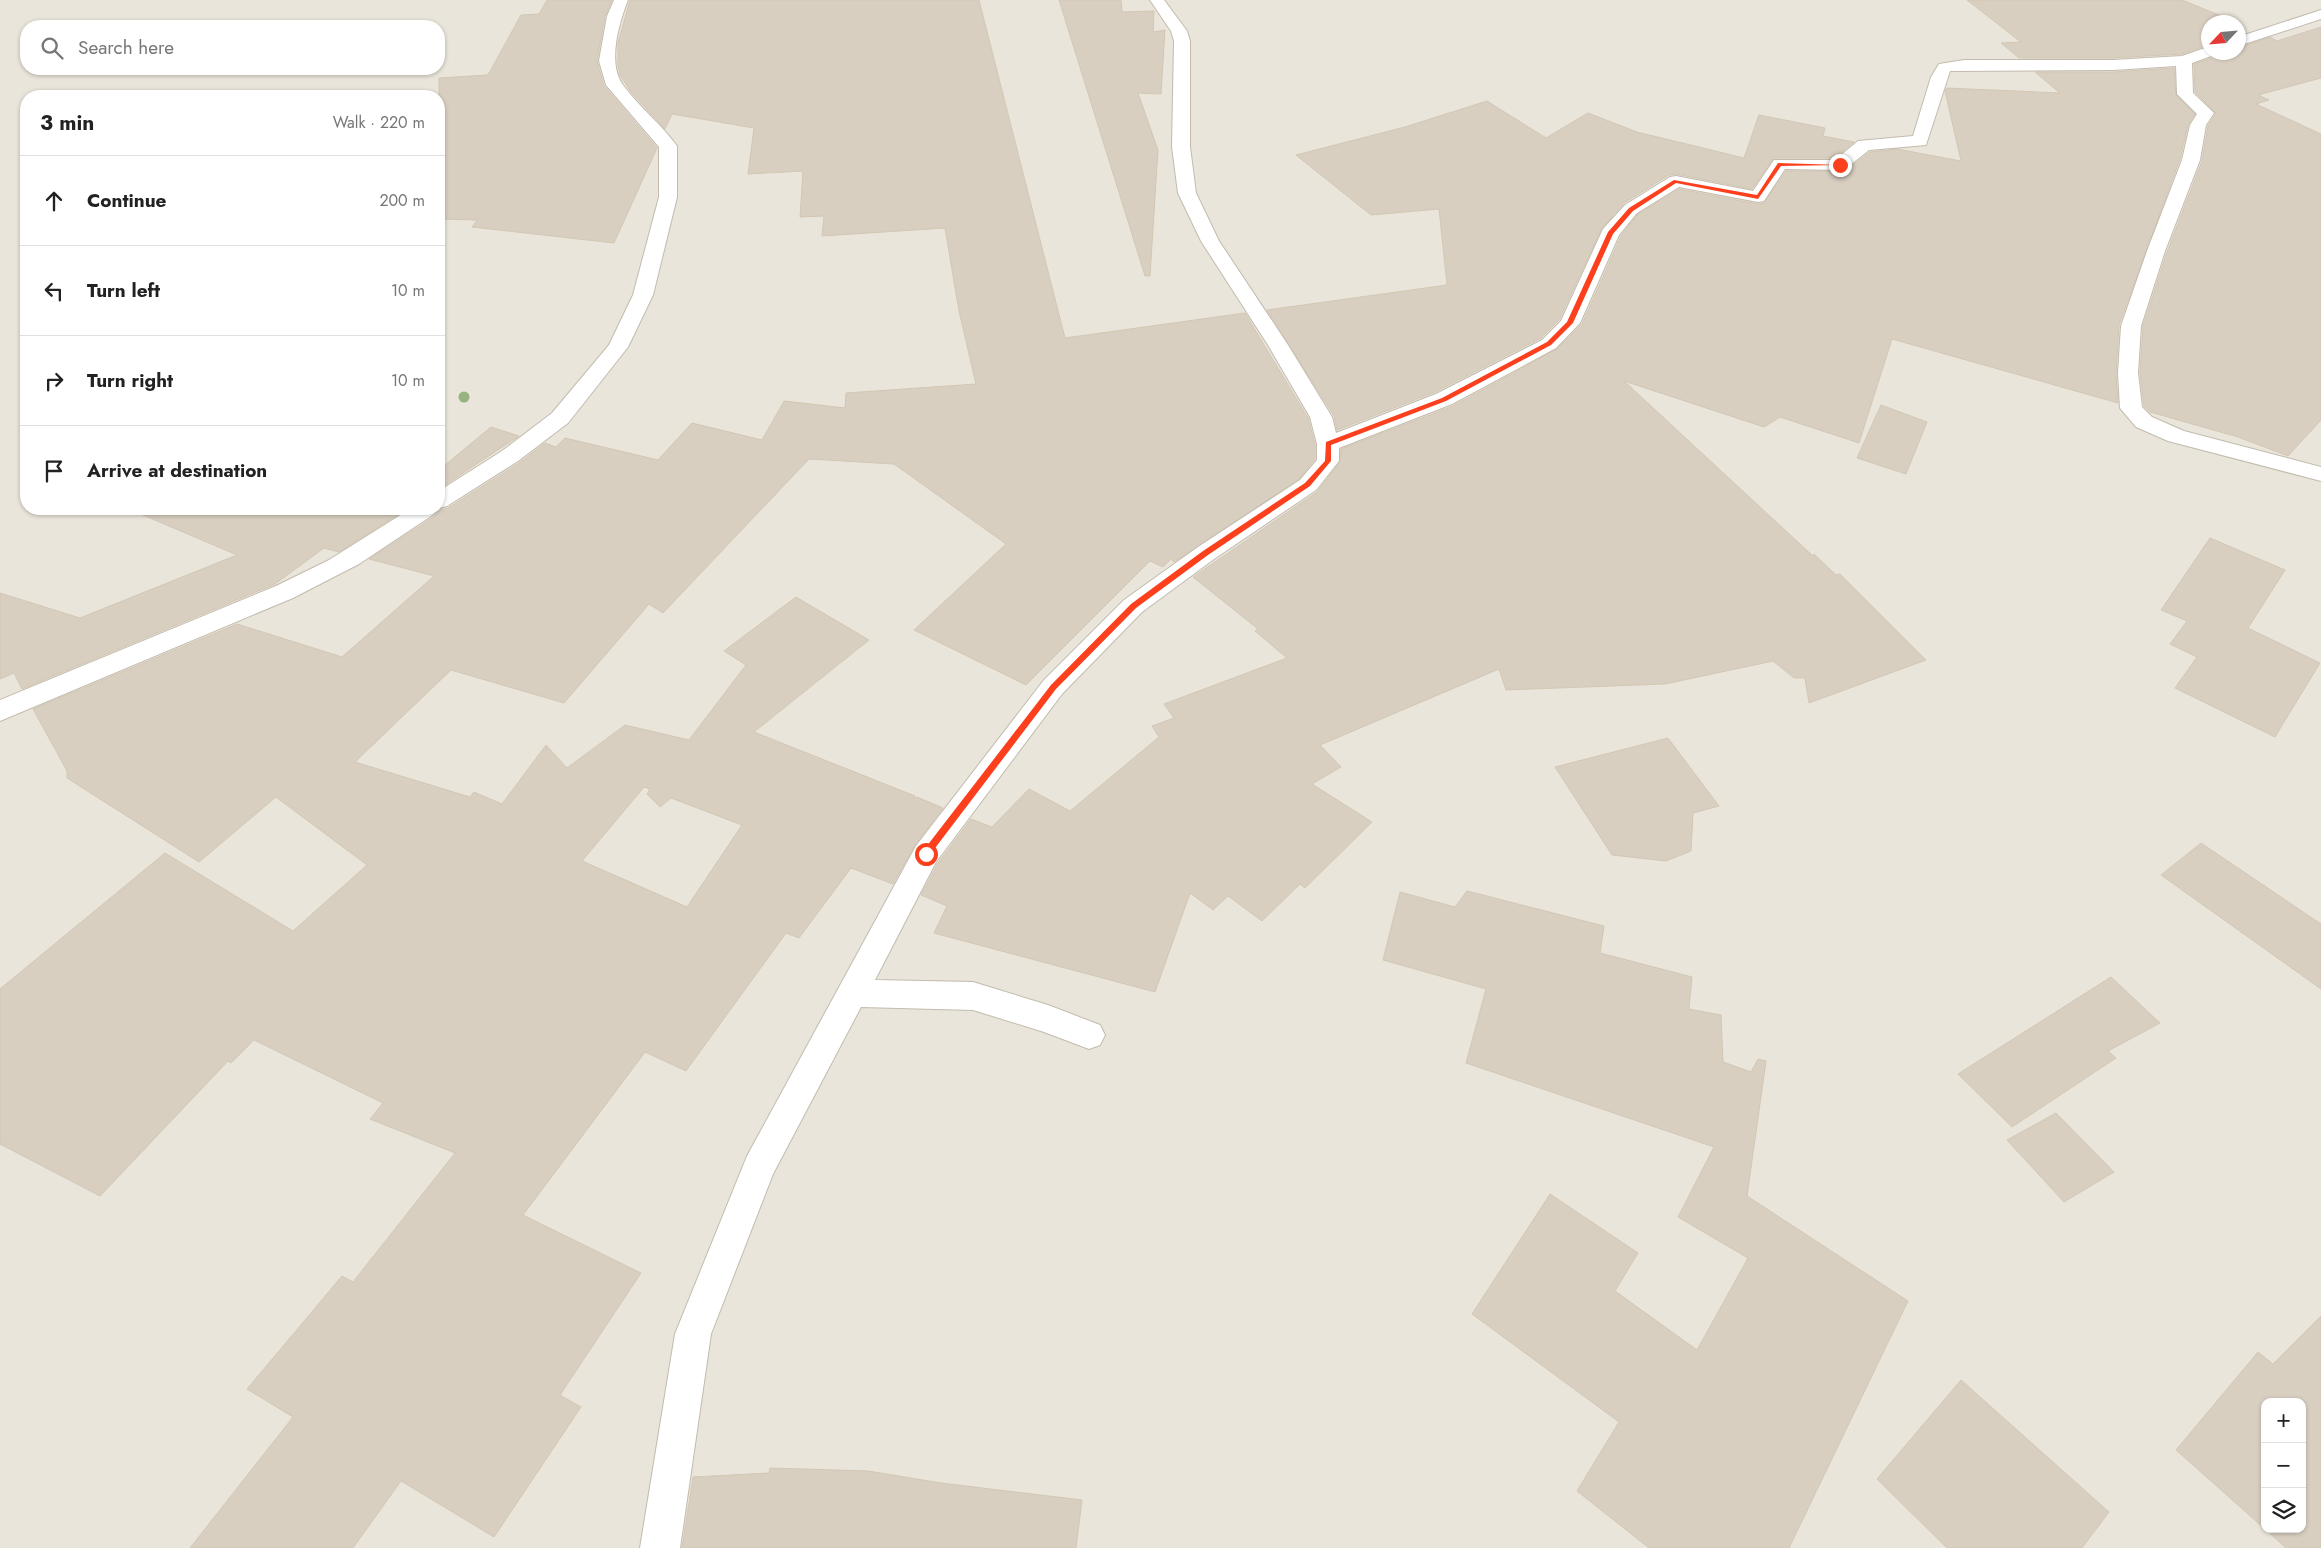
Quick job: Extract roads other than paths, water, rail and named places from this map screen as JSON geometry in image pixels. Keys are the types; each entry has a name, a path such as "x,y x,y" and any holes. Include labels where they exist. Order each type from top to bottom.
{"street":[{"path":"445,497 510,456 560,418 618,347 643,295 668,197 668,146 614,85 607,62 614,16 621,0"},
{"path":"660,1548 693,1334 758,1167 926,854 1053,687 1133,606 1206,553 1308,485 1328,461 1328,444 1321,417 1278,345 1210,241 1187,194 1181,147 1180,76 1182,41 1179,31 1157,0"},
{"path":"2246,39 2321,14"},
{"path":"1328,444 1444,399 1549,344 1570,323 1610,233 1631,210 1676,181 1758,197 1780,164 1840,165 1864,145 1920,141 1939,77 1945,67 1964,65 2113,65 2184,61 2201,55"},
{"path":"2184,61 2185,94 2206,113 2198,125 2190,160 2156,251 2131,326 2128,373 2130,408 2144,422 2176,436 2321,474"},
{"path":"0,711 40,691 248,609 317,576 416,515"},
{"path":"852,993 973,996 1048,1019 1089,1035"}]}
